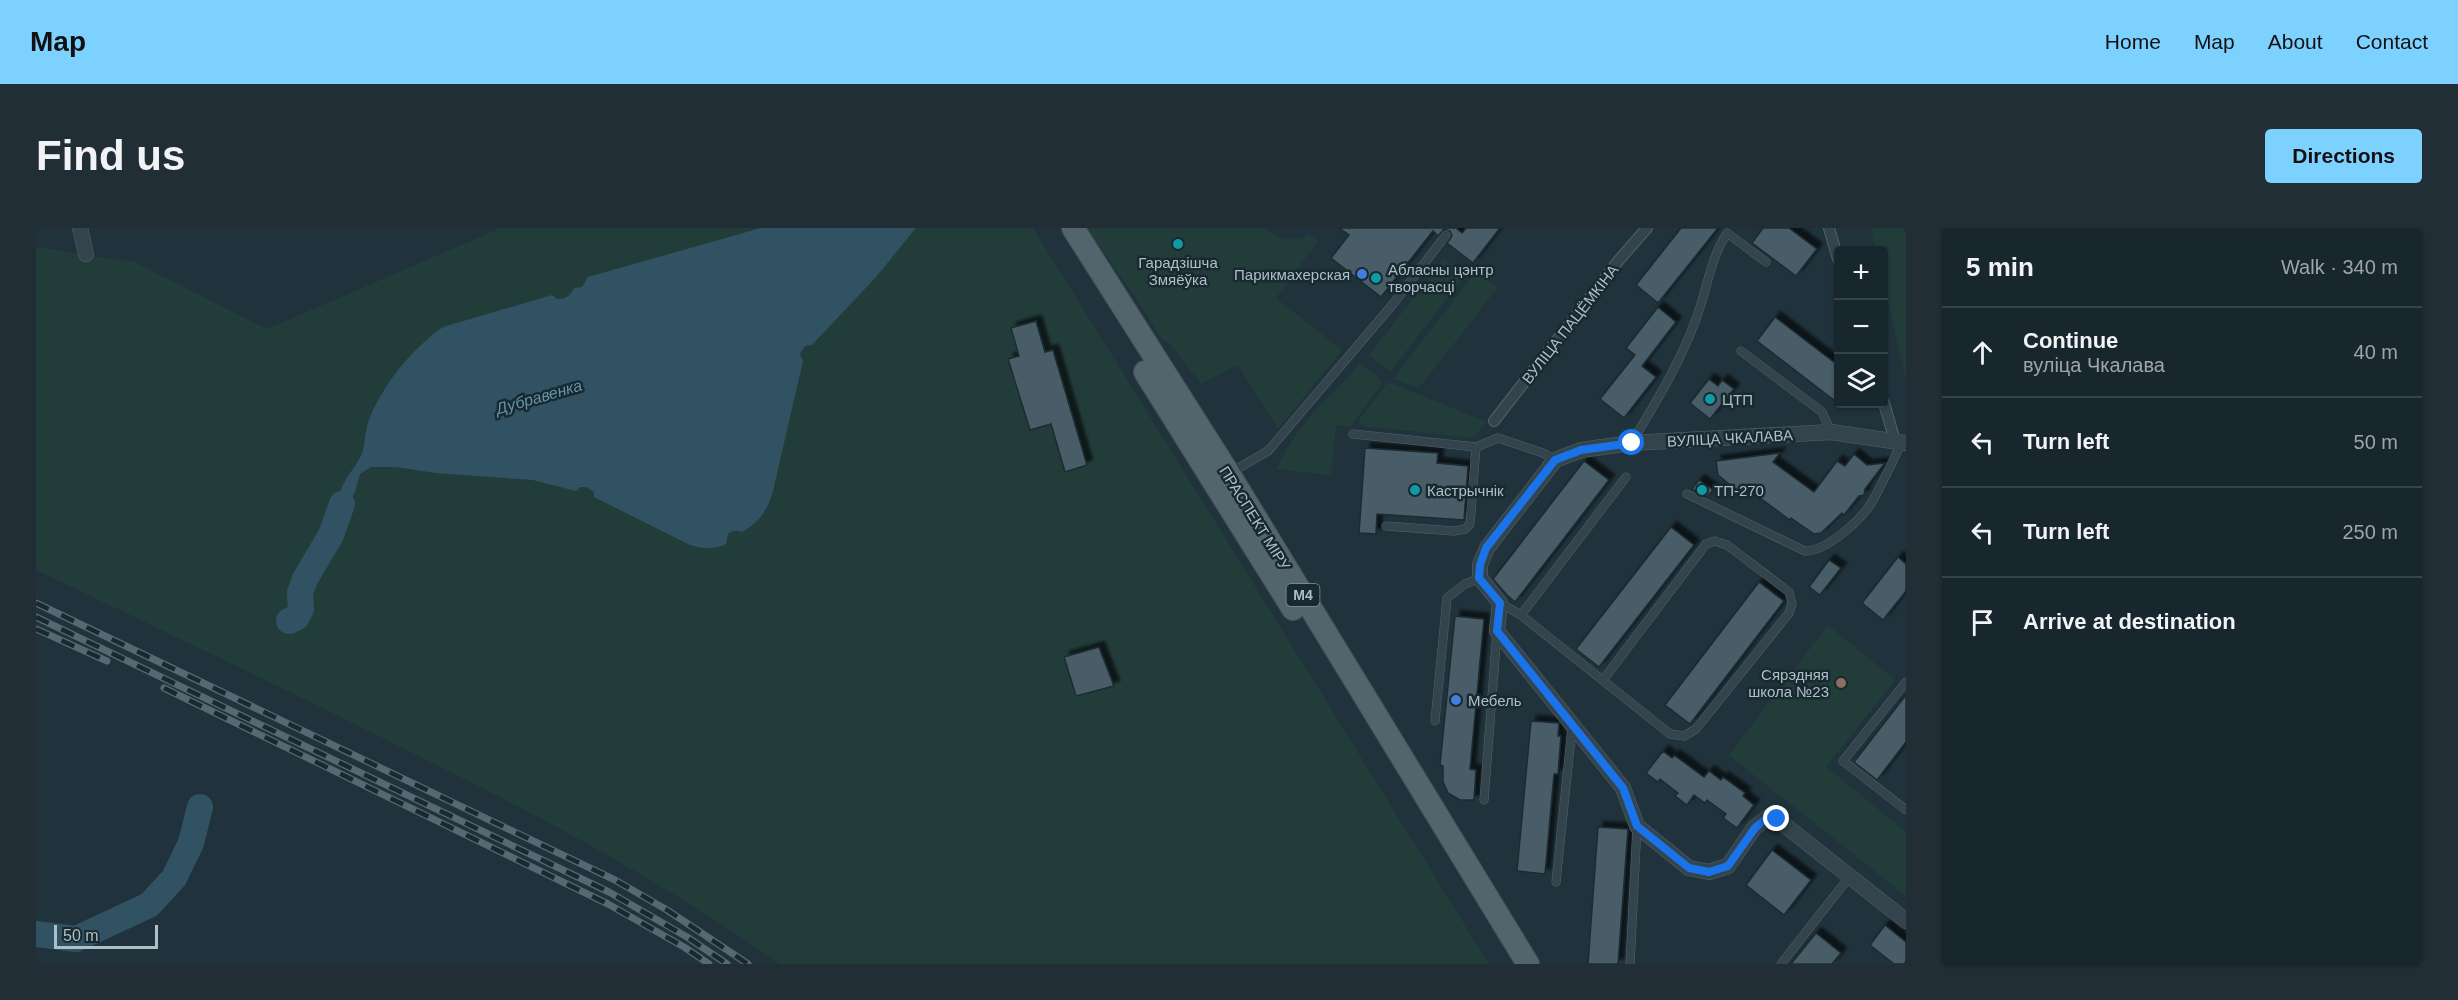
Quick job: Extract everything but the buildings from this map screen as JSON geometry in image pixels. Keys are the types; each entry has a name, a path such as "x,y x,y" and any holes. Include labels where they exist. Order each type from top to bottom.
{"main road":[{"name":"ПРАСПЕКТ МІРУ","path":"1056,228 1408,794 1510,964"},
{"name":"ПРАСПЕКТ МІРУ","path":"1073,228 1228,474 1528,964"}],"street":[{"path":"80,228 86,254"},
{"name":"ВУЛІЦА ПАЦЁМКІНА","path":"1494,421 1619,260 1647,228"},
{"path":"1829,228 1835,246"},
{"path":"1886,408 1901,442"},
{"name":"ВУЛІЦА ЧКАЛАВА","path":"1555,460 1581,450 1632,443 1831,432 1901,442"},
{"path":"1555,460 1486,548 1480,565 1479,578 1500,603 1497,631 1623,788 1637,826 1689,868 1709,872 1728,866 1755,828 1768,817 1777,819 1906,921"}],"lane":[{"path":"1632,443 1670,378 1696,319 1718,247 1727,233 1766,262"},
{"path":"1228,474 1268,451 1393,304 1446,236"},
{"path":"1741,351 1822,412 1831,432"},
{"path":"1353,434 1476,447 1498,438 1543,453 1555,460"},
{"path":"1687,494 1805,551 1817,551 1846,530 1870,504 1901,442"},
{"path":"1386,526 1465,530 1470,524 1476,447"},
{"path":"1521,615 1626,477"},
{"path":"1500,603 1521,615 1670,734 1684,736 1696,729 1789,613 1792,604 1789,592 1728,545 1715,542 1706,544 1603,680"},
{"path":"1435,721 1448,598 1465,584 1479,578"},
{"path":"1484,800 1497,631"},
{"path":"1906,682 1844,760 1906,810"},
{"path":"1556,882 1572,726"},
{"path":"1630,964 1637,826"},
{"path":"1780,964 1850,876"}],"green space":[{"path":"501,228 1033,228 1489,964 780,964 653,882 521,808 333,713 36,570 36,247 134,262 267,329"},
{"path":"1087,228 1263,228 1279,237 1292,239 1308,234 1318,241 1276,298 1342,350 1278,429 1238,365 1201,384 1168,341 1163,341"},
{"path":"1871,228 1906,228 1906,381 1888,300 1888,246 1875,246"},
{"path":"1444,259 1465,275 1390,372 1369,355"},
{"path":"1476,272 1498,287 1419,388 1393,379"},
{"path":"1360,363 1383,382 1350,427 1336,425 1331,475 1276,469 1289,445 1306,422"},
{"path":"1388,382 1487,422 1473,438 1364,426 1359,423"},
{"path":"1828,625 1895,680 1826,767 1906,832 1906,896 1729,755"}],"water":[{"path":"761,228 916,228 876,277 812,345 805,346 800,354 803,361 768,504 762,515 748,528 742,532 735,531 728,534 726,544 713,548 690,545 594,497 594,492 586,487 580,487 576,491 533,480 435,473 396,467 371,467 360,474 355,492 331,535 330,524 336,501 346,479 361,456 367,425 382,393 420,346 443,327 552,295 557,299 563,298 569,295 574,288 582,287 588,277"}],"waterway":[{"name":"Дубравенка","path":"289,621 297,617 301,609 300,593 305,579 331,535 342,504"},
{"name":"Дубравенка","path":"36,934 76,939 149,905 174,878 191,843 200,807"}],"railway":[{"path":"36,603 615,880 667,910 748,964"},
{"path":"36,617 609,892 687,937 727,964"},
{"path":"36,629 107,661"},
{"path":"164,688 608,904 684,947 709,964"}],"place":[{"name":"Гарадзішча Змяёўка","path":"1178,244"},
{"name":"Парикмахерская","path":"1362,274"},
{"name":"Абласны цэнтр творчасці","path":"1376,278"},
{"name":"ЦТП","path":"1710,399"},
{"name":"Кастрычнік","path":"1415,490"},
{"name":"ТП-270","path":"1702,490"},
{"name":"Сярэдняя школа №23","path":"1841,683"},
{"name":"Мебель","path":"1456,700"}],"route":[{"path":"1632,443 1581,450 1555,460 1486,548 1480,565 1479,578 1500,603 1497,631 1623,788 1637,826 1689,868 1709,872 1728,866 1755,828 1768,817 1777,819"}]}
